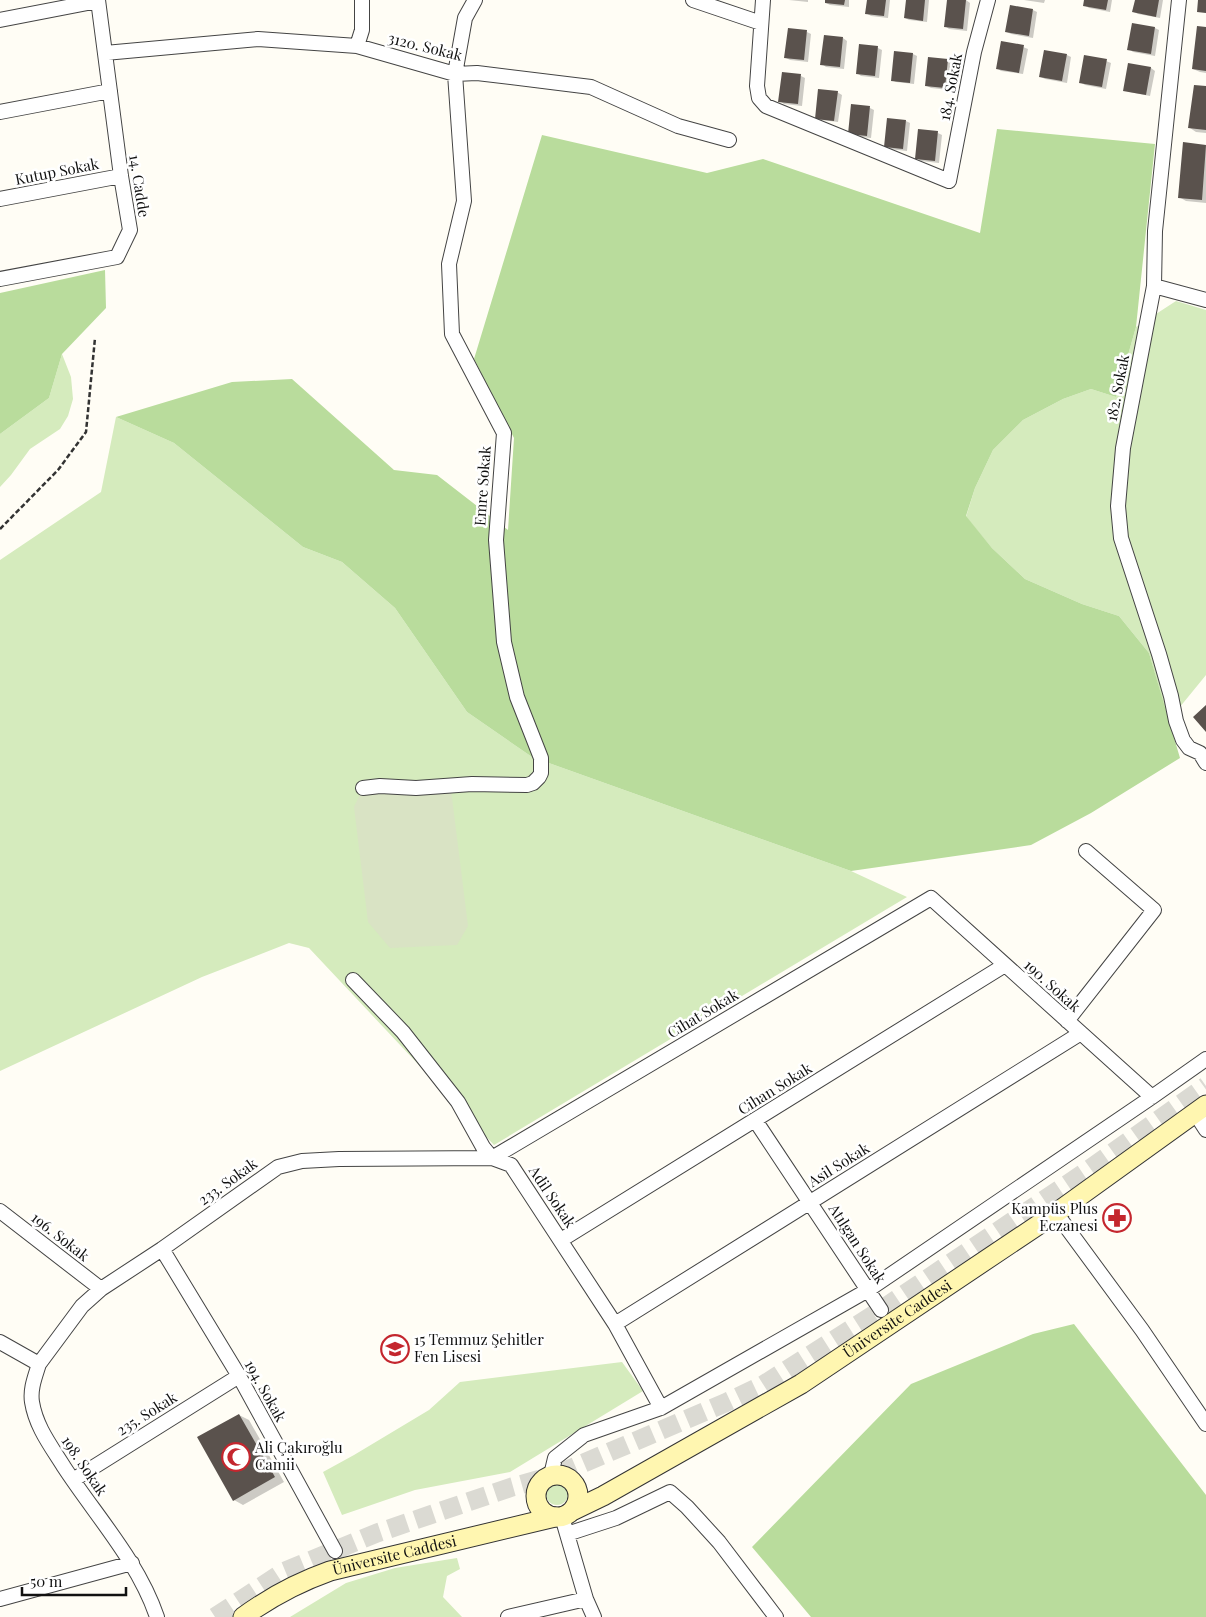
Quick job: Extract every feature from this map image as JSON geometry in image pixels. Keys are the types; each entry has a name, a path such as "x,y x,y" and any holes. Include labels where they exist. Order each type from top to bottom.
{"street":[{"path":"0,20 98,0"},
{"name":"14. Cadde","path":"0,279 117,257 130,230 98,0"},
{"path":"357,46 362,30 362,0"},
{"name":"Emre Sokak","path":"363,788 380,786 416,788 472,784 527,785 539,778 541,773 541,758 517,697 504,642 496,540 504,433 452,334 449,264 464,201 455,74 465,18 475,0"},
{"path":"693,0 761,23 763,0"},
{"name":"184. Sokak","path":"761,23 757,86 759,98 766,106 949,181 974,52 988,0"},
{"name":"182. Sokak","path":"1178,0 1155,231 1154,286 1122,456 1118,506 1121,538 1156,645 1171,696 1176,721 1183,740 1189,748 1200,753 1206,763"},
{"name":"3120. Sokak","path":"104,53 258,39 357,46 455,74 477,73 591,87 678,126 729,140"},
{"path":"0,112 110,91"},
{"name":"Kutup Sokak","path":"0,199 121,176"},
{"path":"1154,286 1206,300"},
{"path":"1067,1021 1154,910 1086,851"},
{"name":"190. Sokak","path":"931,898 1152,1097"},
{"name":"Cihat Sokak","path":"492,1158 931,898"},
{"name":"Cihan Sokak","path":"561,1240 1005,965"},
{"name":"Adil Sokak","path":"353,980 403,1032 458,1102 483,1147 492,1158 511,1165 614,1324 661,1408"},
{"name":"Asil Sokak","path":"614,1324 1081,1033"},
{"path":"551,1475 555,1458 584,1435 661,1408 868,1290 1152,1097 1206,1058"},
{"path":"1200,1109 1206,1130"},
{"name":"Üniversite Caddesi","path":"243,1617 307,1579 330,1571 564,1519 801,1384 1056,1213 1200,1109"},
{"name":"Atılgan Sokak","path":"755,1120 881,1310"},
{"name":"233. Sokak","path":"39,1364 82,1306 101,1289 162,1249 278,1166 302,1161 339,1159 492,1158"},
{"name":"196. Sokak","path":"0,1211 101,1289"},
{"path":"1056,1213 1142,1330 1206,1424"},
{"name":"194. Sokak","path":"162,1249 239,1376 335,1551"},
{"path":"0,1342 39,1364"},
{"name":"198. Sokak","path":"39,1364 32,1387 32,1401 42,1432 73,1480 132,1563 157,1617"},
{"name":"235. Sokak","path":"73,1480 239,1376"},
{"path":"594,1617 586,1599 564,1519 579,1497 576,1484 565,1475 551,1475 544,1478 536,1490 536,1498 542,1511 548,1515 564,1519 616,1518 670,1492 687,1507 719,1542 776,1617"},
{"path":"0,1598 132,1563"},
{"path":"508,1617 586,1599"}],"path":[{"path":"0,530 58,470 86,432 95,338"}],"green space":[{"path":"997,129 1155,144 1136,327 1116,397 1091,389 1063,399 1023,420 993,450 975,488 966,516 992,548 1025,579 1082,604 1119,616 1149,653 1180,758 1091,813 1031,845 851,871 532,757 467,712 395,608 342,562 303,547 174,443 116,417 232,382 292,379 394,470 437,475 508,530 514,438 474,359 542,135 707,173 763,159 980,233"},
{"path":"105,270 106,308 62,354 49,398 0,434 0,293"},
{"path":"1176,301 1206,310 1206,675 1175,713 1166,712 1149,653 1119,616 1082,604 1025,579 992,548 966,517 975,488 993,450 1023,420 1063,399 1091,389 1116,397 1136,327"},
{"path":"62,354 71,377 73,399 68,416 60,429 30,449 0,487 0,434 49,398"},
{"path":"116,417 174,443 303,547 342,562 395,608 467,712 532,757 851,871 907,897 494,1145 309,948 289,943 202,977 0,1071 0,560 101,492"},
{"path":"363,788 451,790 468,926 457,945 390,948 368,922 354,807"},
{"path":"1074,1324 1206,1495 1206,1617 811,1617 752,1547 911,1384 1033,1334"},
{"path":"622,1362 643,1391 510,1472 415,1490 342,1515 323,1472 429,1410 460,1382"},
{"path":"553,1483 561,1483 568,1490 568,1498 561,1505 553,1505 546,1498 546,1490"},
{"path":"457,1558 460,1569 447,1576 443,1597 462,1617 290,1617 346,1583 395,1568"}],"building":[{"path":"825,0 845,0 844,5 825,3"},
{"path":"867,0 886,0 884,16 865,14"},
{"path":"906,0 925,0 923,21 904,18"},
{"path":"947,0 966,0 963,29 944,27"},
{"path":"1084,0 1108,0 1106,10 1083,6"},
{"path":"1135,0 1159,0 1156,17 1132,12"},
{"path":"1198,0 1206,0 1206,13 1197,12"},
{"path":"1010,5 1033,9 1029,36 1005,32"},
{"path":"1132,23 1155,27 1151,54 1127,50"},
{"path":"1197,26 1206,27 1206,71 1192,69"},
{"path":"788,28 807,30 804,60 784,58"},
{"path":"824,35 843,37 840,67 820,65"},
{"path":"1001,41 1024,45 1019,73 996,69"},
{"path":"859,44 878,46 875,76 856,74"},
{"path":"1044,50 1067,54 1062,81 1039,77"},
{"path":"894,51 913,53 910,83 891,81"},
{"path":"1084,55 1107,59 1102,87 1079,83"},
{"path":"928,57 948,59 945,88 925,86"},
{"path":"1128,63 1151,67 1146,95 1123,91"},
{"path":"782,72 801,74 798,104 778,102"},
{"path":"1194,85 1206,86 1206,130 1188,128"},
{"path":"818,89 838,91 834,121 815,119"},
{"path":"851,104 870,106 867,136 848,134"},
{"path":"887,118 906,120 903,149 884,147"},
{"path":"918,129 938,131 935,161 915,159"},
{"path":"1183,142 1206,145 1202,200 1178,198"},
{"path":"1206,705 1206,732 1193,717"},
{"name":"Ali Çakıroğlu Camii","path":"239,1414 275,1477 233,1501 197,1437"}],"tunnel":[{"path":"558,1474 763,1385 881,1310 1084,1173 1206,1086"},
{"path":"215,1617 285,1571 377,1533 544,1478"}],"place":[{"name":"Kampüs Plus Eczanesi","path":"1117,1218"},
{"name":"15 Temmuz Şehitler Fen Lisesi","path":"395,1349"},
{"name":"Ali Çakıroğlu Camii","path":"236,1457"}]}
